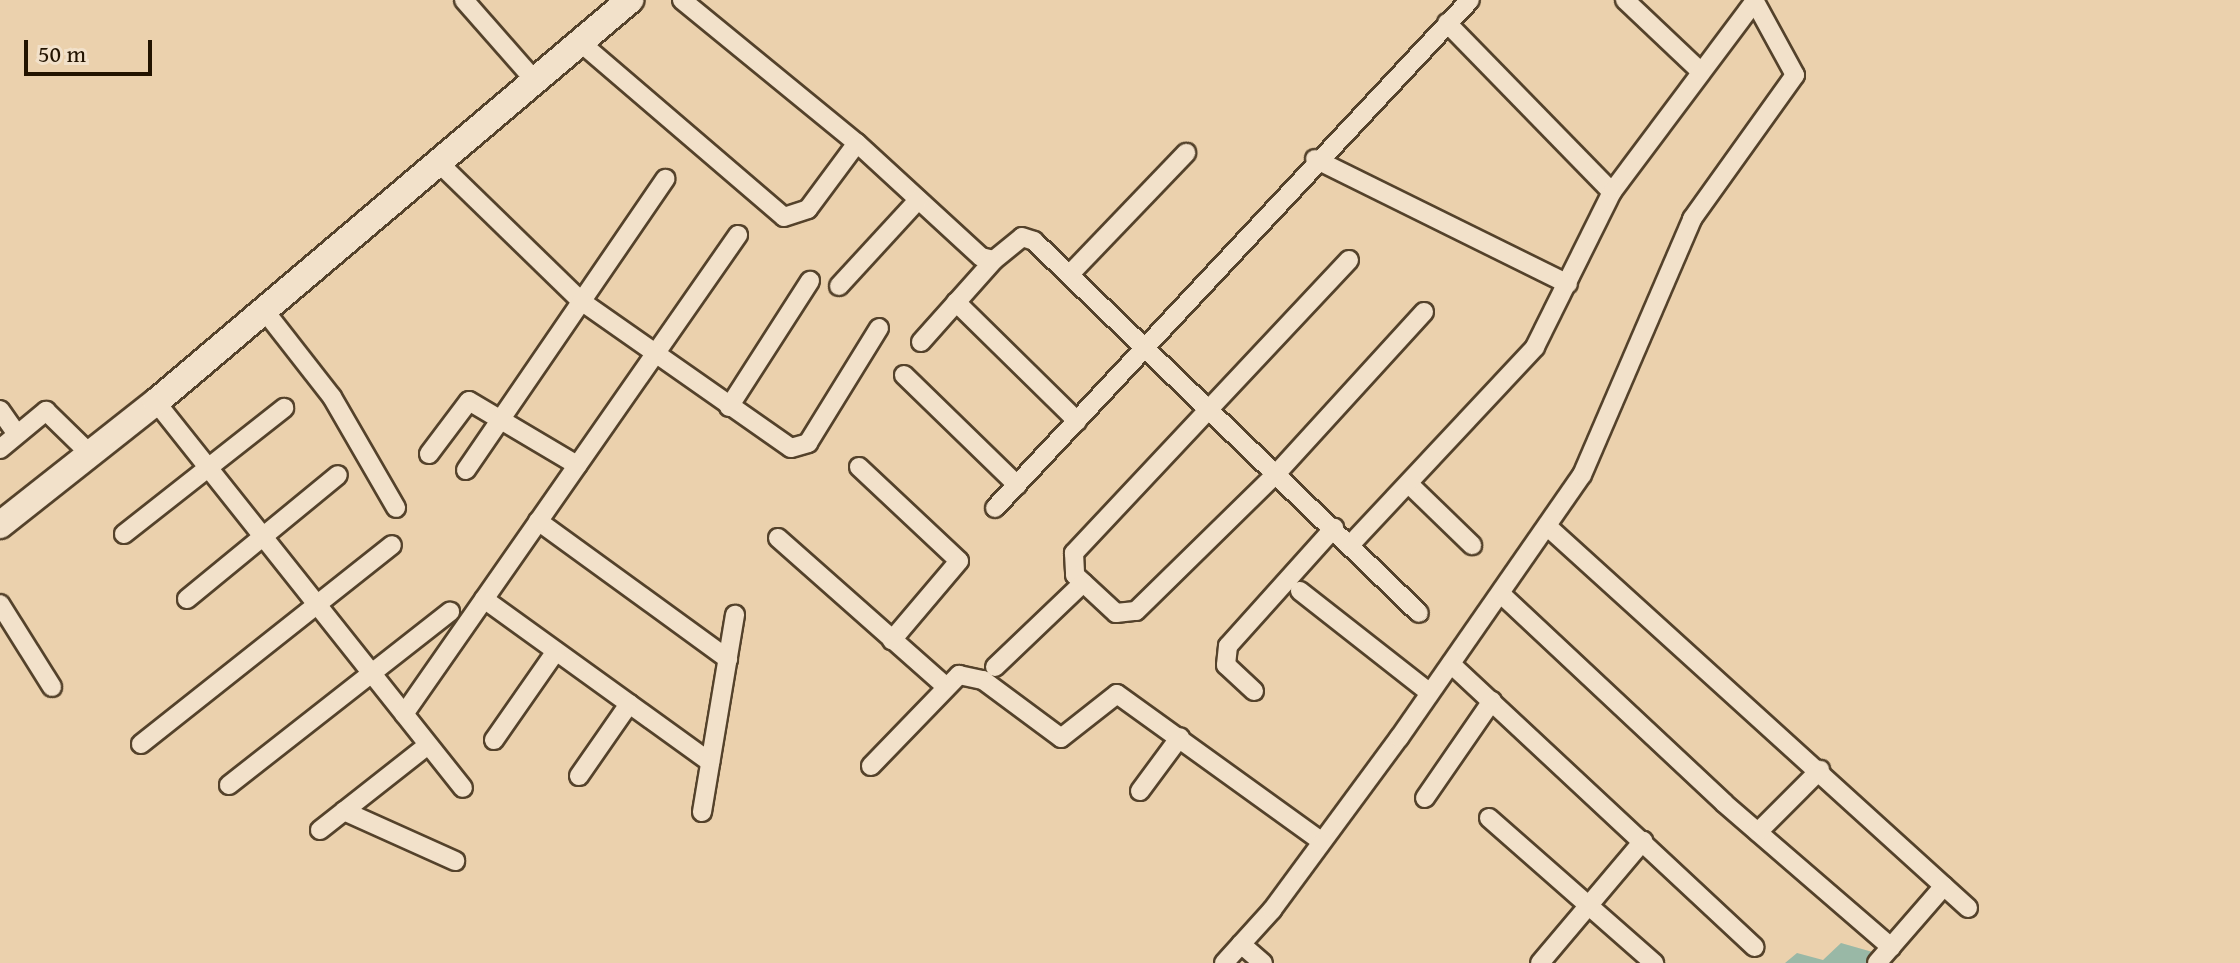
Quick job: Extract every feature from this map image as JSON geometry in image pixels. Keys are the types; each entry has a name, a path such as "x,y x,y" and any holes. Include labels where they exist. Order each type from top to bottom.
{"street":[{"path":"464,0 536,82"},
{"path":"0,525 156,402 630,0"},
{"path":"682,0 857,143 981,257 994,260"},
{"path":"995,508 1315,159 1470,0"},
{"path":"1625,0 1700,71"},
{"path":"1224,963 1321,841 1451,664 1548,527 1592,454 1692,219 1794,78 1795,65 1754,1 1612,192 1568,284 1521,366 1350,545"},
{"path":"1447,23 1612,192"},
{"path":"581,43 784,217 808,209 857,143"},
{"path":"1070,274 1186,153"},
{"path":"1315,159 1568,284"},
{"path":"438,162 581,301 652,356 783,444 804,447 879,328"},
{"path":"466,470 665,179"},
{"path":"839,286 918,200"},
{"path":"404,714 738,235"},
{"path":"921,342 994,260 1015,240 1028,238 1147,344 1419,613"},
{"path":"1349,260 1074,553 1070,567 1116,613 1136,611 1277,473 1424,312"},
{"path":"729,407 810,281"},
{"path":"956,302 1077,421"},
{"path":"264,310 332,397 396,508"},
{"path":"904,375 1017,485"},
{"path":"156,402 463,788"},
{"path":"429,454 465,403 501,418 577,465"},
{"path":"124,534 284,408"},
{"path":"0,410 17,434"},
{"path":"0,449 51,412 90,454"},
{"path":"859,467 959,561 892,640"},
{"path":"187,599 338,475"},
{"path":"1409,484 1472,545"},
{"path":"538,521 728,659"},
{"path":"1548,527 1820,770 1968,908"},
{"path":"1254,691 1226,665 1228,646 1334,528"},
{"path":"778,538 945,686"},
{"path":"141,744 392,545"},
{"path":"995,667 1083,583"},
{"path":"1300,591 1430,693"},
{"path":"1501,594 1758,832 1891,947"},
{"path":"484,599 710,762"},
{"path":"0,604 52,687"},
{"path":"229,785 450,612"},
{"path":"702,812 735,615"},
{"path":"494,740 556,651"},
{"path":"1451,664 1755,947"},
{"path":"871,766 945,686 959,675 976,677 1061,738 1117,694 1321,841"},
{"path":"1425,798 1492,701"},
{"path":"579,776 629,704"},
{"path":"1140,791 1180,737"},
{"path":"320,830 428,745"},
{"path":"1758,832 1820,770"},
{"path":"344,811 455,861"},
{"path":"1489,818 1654,963"},
{"path":"1540,963 1643,841"},
{"path":"1877,963 1944,886"},
{"path":"1241,944 1263,963"}],"shaded area":[{"path":"1841,943 1876,953 1871,963 1785,963 1797,953 1823,960"}]}
